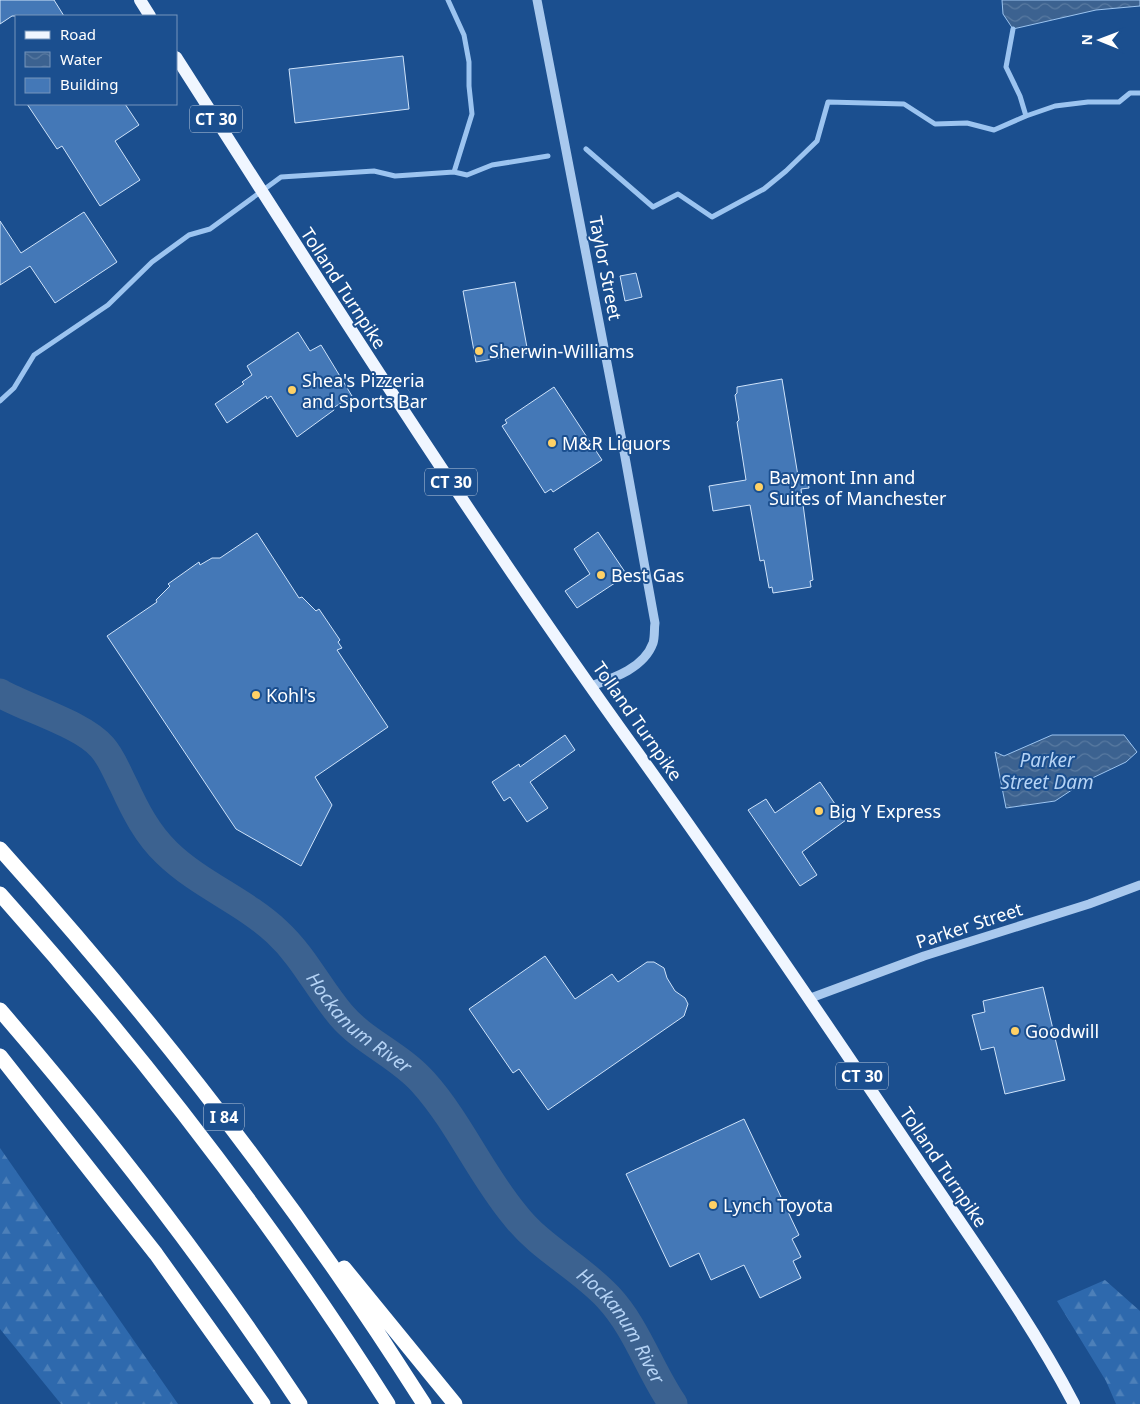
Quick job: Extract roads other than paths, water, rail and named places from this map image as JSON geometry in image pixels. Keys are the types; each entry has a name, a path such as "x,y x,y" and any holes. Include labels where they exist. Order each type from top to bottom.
{"highway":[{"name":"I 84","path":"0,849 144,1016 270,1178 350,1292 424,1404"},
{"path":"0,894 132,1050 238,1187 323,1307 388,1404"},
{"path":"0,1010 74,1097 146,1190 236,1312 300,1404"},
{"path":"0,1056 146,1240 263,1404"},
{"path":"270,1178 432,1373 455,1404"}],"main road":[{"path":"140,0 149,15"},
{"name":"Tolland Turnpike","path":"178,60 391,394 591,686 700,839 994,1274 1074,1404"}],"street":[{"name":"Taylor Street","path":"537,0 655,623 653,642 642,660 618,676 591,686"},
{"name":"Parker Street","path":"808,999 924,956 1089,904 1140,885"}],"water":[{"path":"1002,0 1140,0 1140,6 1096,10 1013,29 1003,14"},
{"name":"Parker Street Dam","path":"1052,735 1124,735 1137,752 1126,762 1084,782 1055,801 1006,808 995,752 1004,756"}],"waterway":[{"path":"0,401 14,388 34,355 108,305 152,262 189,235 210,229 281,177 374,171 395,176 454,172 472,114 469,62 464,35 448,0"},
{"path":"1013,29 1006,67 1020,96 1026,116"},
{"path":"586,149 653,207 678,194 712,217 764,189 817,141 828,102 904,104 935,124 967,123 994,130 1055,106 1088,102 1119,102 1130,93 1140,93"},
{"path":"454,172 467,175 492,165 548,156"},
{"name":"Hockanum River","path":"0,693 82,731 102,747 109,756 137,813 160,846 193,874 251,911 277,932 303,962 333,1005 350,1025 414,1072 436,1097 490,1182 524,1226 597,1286 618,1309 635,1335 673,1404"}],"place":[{"name":"Sherwin-Williams","path":"479,351"},
{"name":"Shea's Pizzeria and Sports Bar","path":"292,390"},
{"name":"M&R Liquors","path":"552,443"},
{"name":"Baymont Inn and Suites of Manchester","path":"759,487"},
{"name":"Best Gas","path":"601,575"},
{"name":"Kohl's","path":"256,695"},
{"name":"Big Y Express","path":"819,811"},
{"name":"Goodwill","path":"1015,1031"},
{"name":"Lynch Toyota","path":"713,1205"}]}
